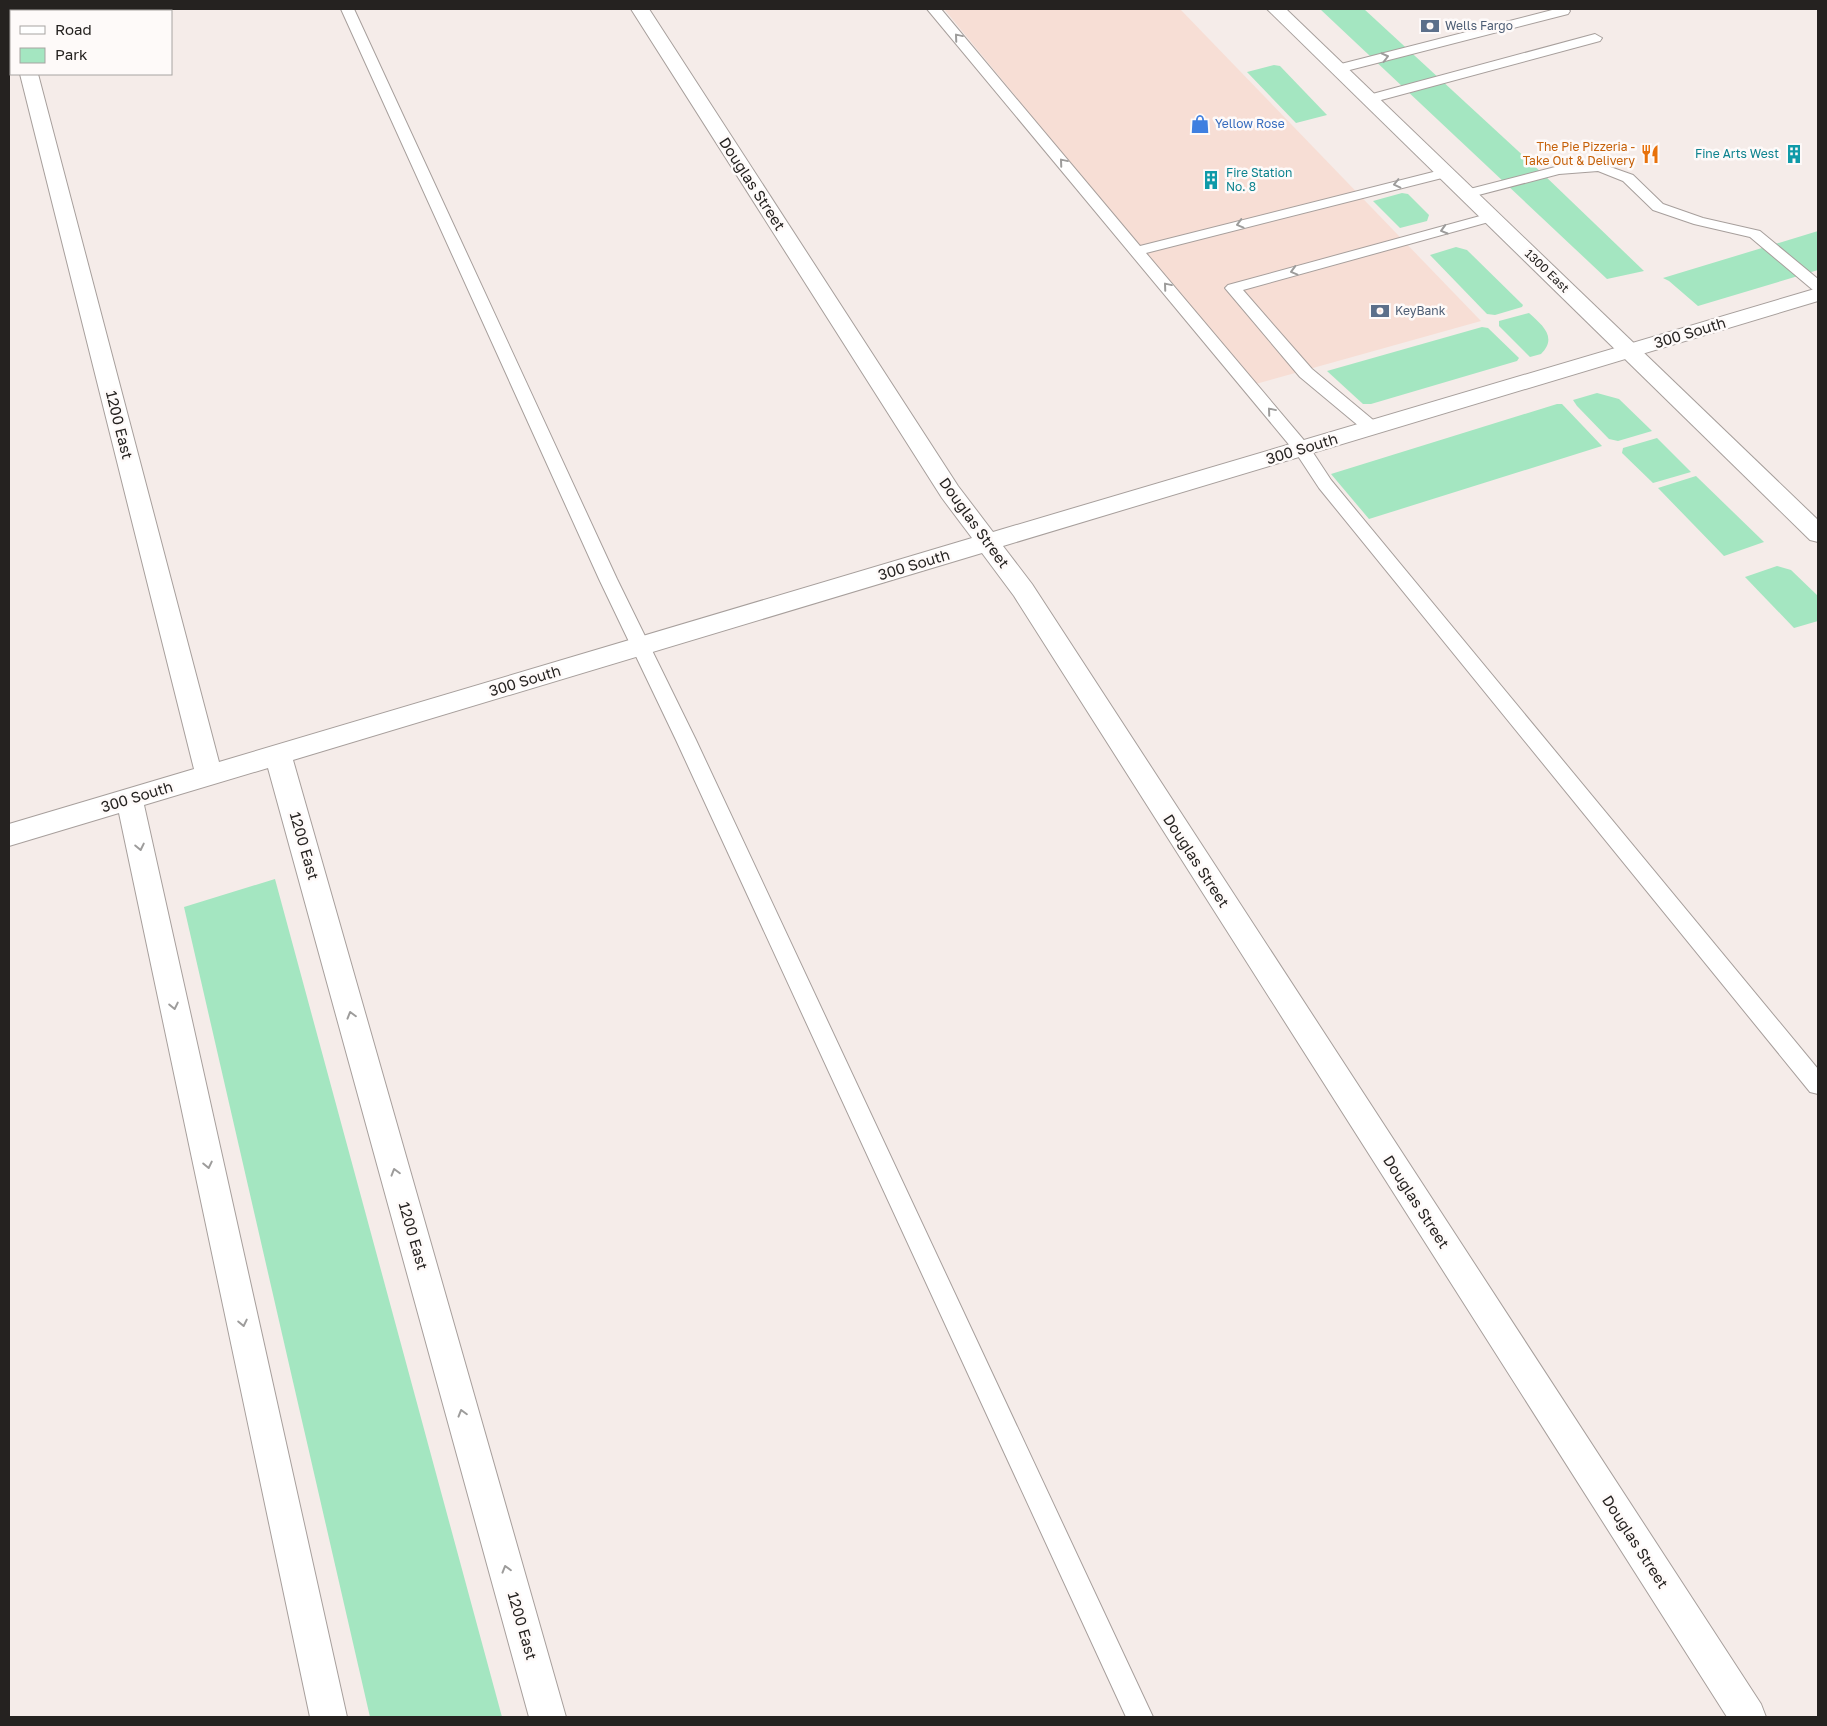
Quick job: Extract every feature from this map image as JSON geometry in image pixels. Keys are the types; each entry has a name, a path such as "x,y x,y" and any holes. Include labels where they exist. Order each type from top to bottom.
{"street":[{"name":"Douglas Street","path":"640,9 950,492 1023,590 1748,1717"},
{"name":"1300 East","path":"1276,9 1818,534"},
{"name":"1200 East","path":"29,75 209,776"},
{"name":"300 South","path":"9,835 1818,294"},
{"name":"1200 East","path":"278,755 548,1717"},
{"path":"129,799 328,1717"}],"lane":[{"path":"347,9 640,646 691,749 1140,1717"},
{"path":"934,9 1302,448 1325,484 1818,1086"},
{"path":"1338,69 1562,11"},
{"path":"1370,100 1595,38"},
{"path":"1467,194 1559,170 1599,167 1628,178 1658,207 1699,221 1755,234 1818,286"},
{"path":"1137,251 1445,172"},
{"path":"1372,428 1306,373 1233,288 1491,217"}],"shaded area":[{"path":"944,9 1180,9 1481,321 1252,385"}],"green space":[{"path":"1320,9 1364,9 1543,174 1644,271 1607,279"},
{"path":"1274,65 1280,66 1327,115 1296,123 1247,72"},
{"path":"1402,193 1408,194 1429,215 1427,221 1400,228 1373,201"},
{"path":"1818,231 1818,270 1698,306 1663,278"},
{"path":"1456,247 1467,250 1523,305 1522,307 1495,315 1487,314 1430,255"},
{"path":"1529,313 1543,327 1548,337 1546,348 1541,354 1530,357 1499,326 1499,321"},
{"path":"1482,327 1488,328 1519,358 1517,361 1371,404 1363,404 1327,371"},
{"path":"1597,393 1619,399 1652,431 1618,441 1609,439 1573,400"},
{"path":"1562,404 1602,446 1369,519 1331,474"},
{"path":"1657,438 1691,472 1653,483 1622,453 1623,448"},
{"path":"1696,476 1764,542 1724,556 1658,488"},
{"path":"1777,566 1791,570 1818,596 1818,621 1794,628 1745,577"},
{"path":"275,879 502,1717 370,1717 184,907"}],"place":[{"name":"Wells Fargo","path":"1430,26"},
{"name":"Yellow Rose","path":"1200,124"},
{"name":"The Pie Pizzeria - Take Out & Delivery","path":"1650,154"},
{"name":"Fine Arts West","path":"1794,154"},
{"name":"Fire Station No. 8","path":"1211,180"},
{"name":"KeyBank","path":"1380,311"}]}
